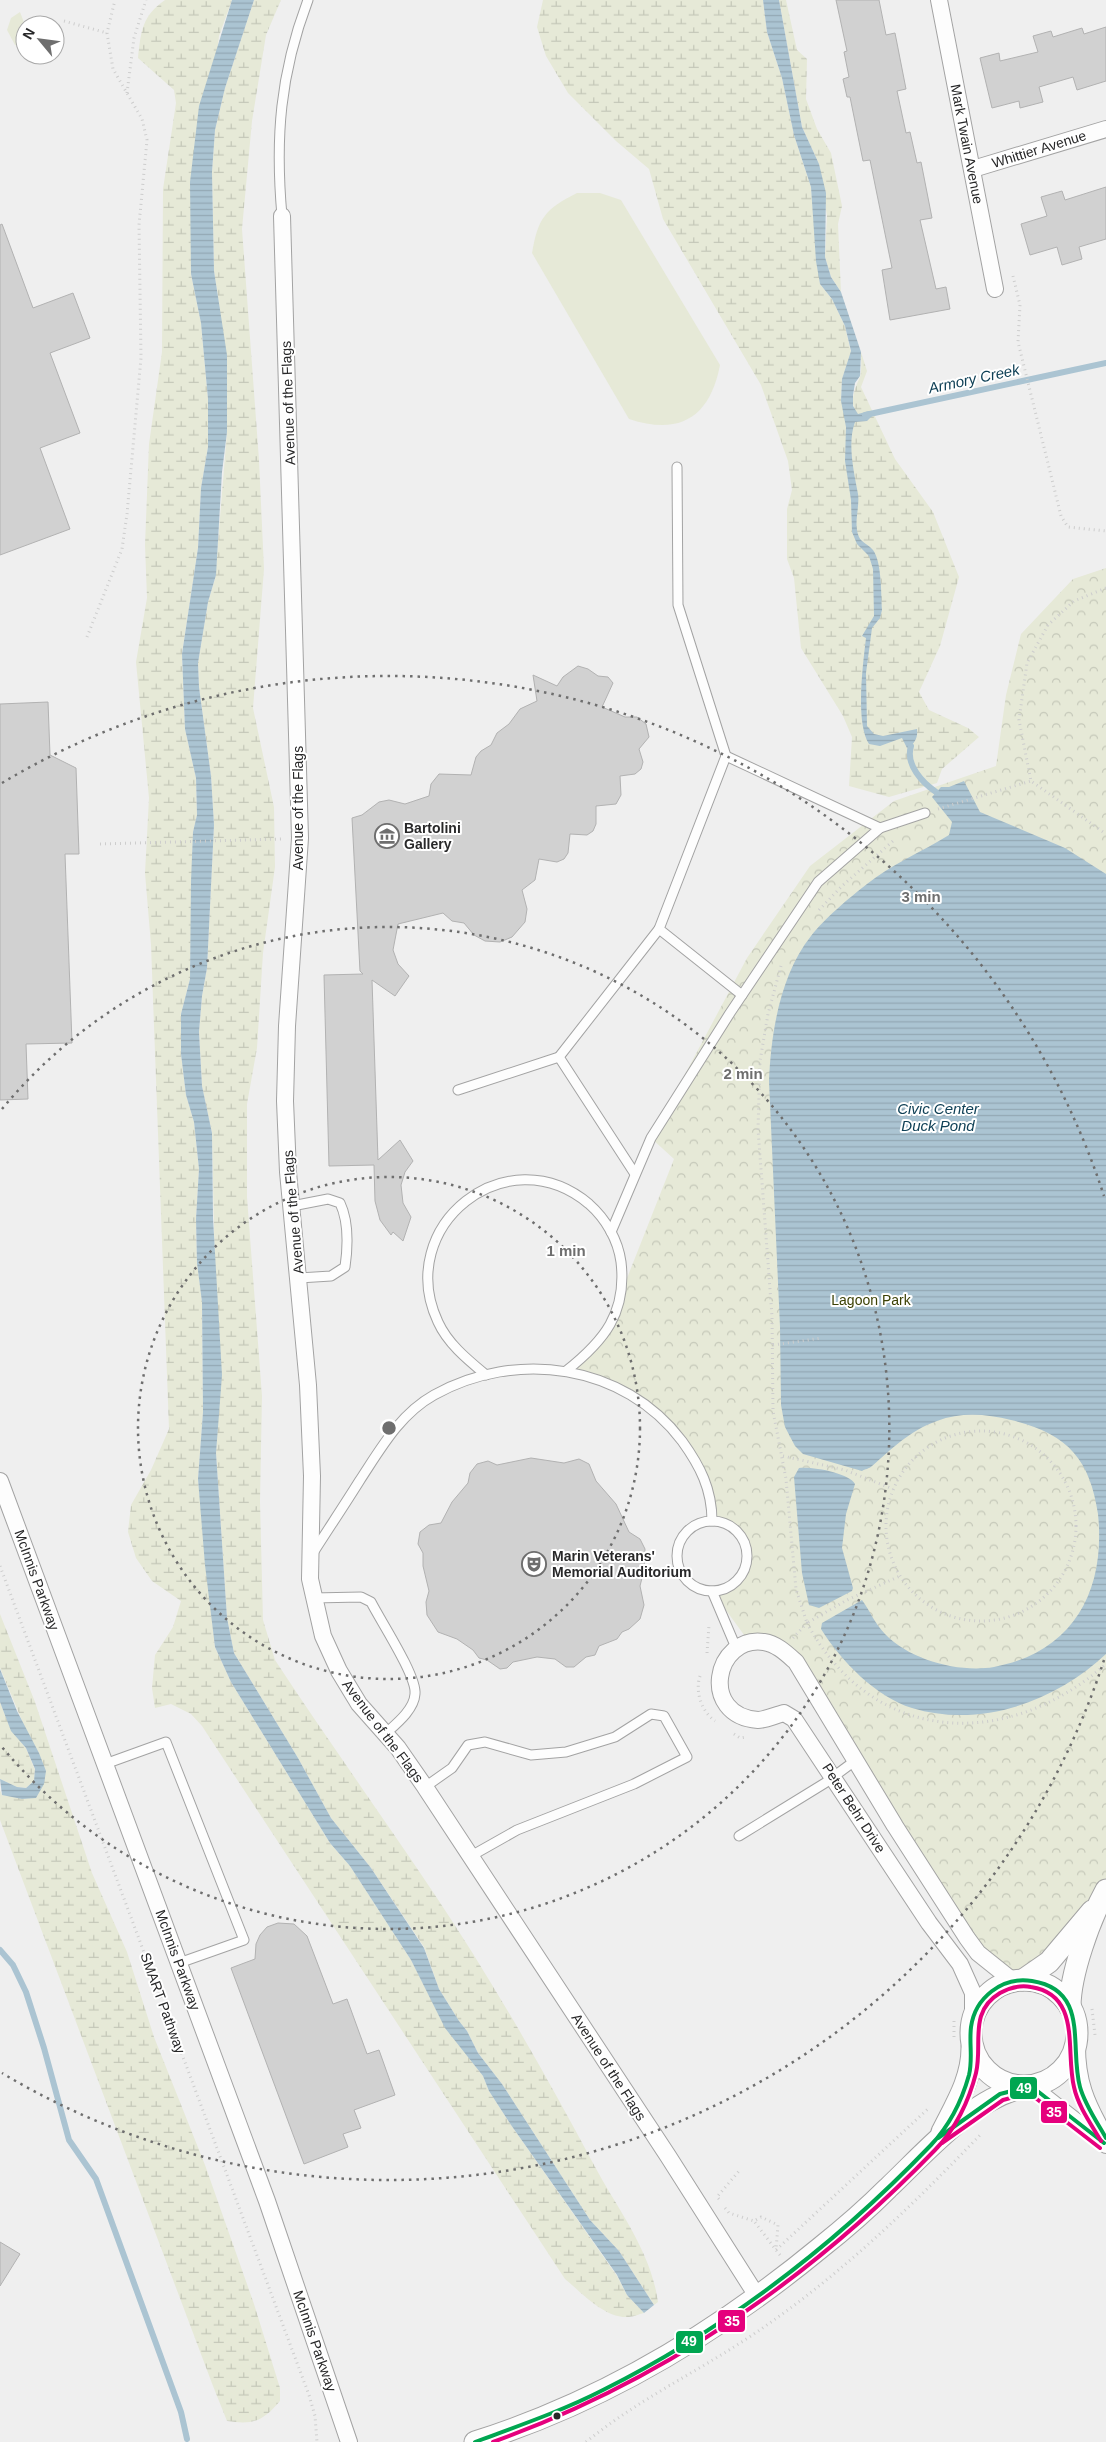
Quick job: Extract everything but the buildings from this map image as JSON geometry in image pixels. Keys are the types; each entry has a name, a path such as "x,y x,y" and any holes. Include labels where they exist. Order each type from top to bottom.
{"street":[{"name":"Mark Twain Avenue","path":"939,0 995,289"},
{"name":"Whittier Avenue","path":"973,169 1106,129"},
{"name":"Avenue of the Flags","path":"282,216 300,838 285,1064 286,1139 306,1346 312,1476 309,1559 313,1598 323,1636 338,1670 359,1704 386,1734 425,1787 757,2296"},
{"name":"McInnis Parkway","path":"0,1481 267,2201 349,2442"},
{"name":"Peter Behr Drive","path":"964,2016 973,1993 960,1964 929,1923 794,1719 784,1714 758,1720 740,1714 726,1702 719,1688 718,1678 721,1669 736,1650 756,1642 765,1642 781,1649 796,1662 967,1938 978,1953 1018,1980"},
{"path":"963,2045 971,2027 964,2016 984,1997 1002,1984 1018,1980 1049,1962 1104,1895"},
{"path":"1070,2007 1074,1977 1104,1895"},
{"path":"1018,1980 1035,1981 1051,1987 1070,2007 1077,2028 1076,2059 1080,2086 1106,2138"},
{"path":"475,2442 557,2412 604,2390 677,2350 757,2296 856,2218 939,2137 995,2097 1027,2086 1046,2082 1064,2069 1077,2040"},
{"path":"963,2045 992,2076 1007,2084 1027,2086 1106,2144"},
{"path":"939,2137 966,2083 972,2060 963,2045"}],"lane":[{"name":"Avenue of the Flags","path":"282,216 278,145 280,108 286,72 308,0"},
{"path":"458,1090 559,1057 659,929 726,756 678,606 677,467"},
{"path":"726,756 880,828"},
{"path":"611,1232 651,1138 742,995 818,882 880,828 925,813"},
{"path":"659,929 742,995"},
{"path":"559,1057 635,1174"},
{"path":"486,1375 446,1336 438,1324 429,1297 427,1281 430,1251 443,1225 453,1212 476,1193 489,1187 521,1180 538,1181 554,1185 584,1200 594,1209 611,1232 621,1258 620,1303 605,1334 593,1348 566,1370"},
{"path":"292,1206 328,1200 340,1203 346,1215 347,1251 345,1267 331,1276 299,1278"},
{"path":"309,1559 378,1452 401,1421 433,1395 486,1375 529,1368 566,1370 599,1379 644,1403 675,1432 704,1478 712,1504 712,1520"},
{"path":"712,1520 730,1525 737,1531 746,1546 747,1556 746,1564 737,1581 721,1590 712,1591 703,1590 687,1581 678,1565 677,1556 682,1539 687,1531 694,1526 712,1520"},
{"path":"712,1591 736,1650"},
{"path":"313,1598 361,1597 370,1602 413,1679 415,1694 411,1705 386,1734"},
{"path":"425,1787 452,1768 468,1745 485,1742 531,1755 566,1752 614,1737 651,1714 664,1716 687,1757 634,1784 518,1830 471,1856"},
{"path":"105,1764 166,1742 244,1940 179,1963"},
{"path":"739,1836 833,1777 856,1760"}],"path":[{"path":"88,637 122,549 142,358 139,225 147,140 142,119 113,69 107,33 115,0"},
{"path":"127,93 134,38 146,0"},
{"path":"65,21 107,33"},
{"path":"990,265 1012,271 1020,305 1018,342 1061,516 1068,527 1106,531"},
{"path":"1106,588 1074,601 1048,625 1027,663 1020,720 1031,780 1106,834"},
{"path":"925,813 1031,780"},
{"path":"815,914 842,886 896,838"},
{"path":"100,844 277,839"},
{"path":"782,964 768,1014 758,1081 760,1160 773,1345 773,1411 783,1456 796,1588 807,1623 830,1657 871,1696 902,1714 926,1720 972,1722 1019,1716 1055,1701 1075,1689 1106,1664"},
{"path":"773,1345 822,1338"},
{"path":"968,1431 1000,1432 1028,1442 1052,1461 1068,1486 1076,1517 1073,1549 1062,1577 1041,1600 1015,1615 982,1621 951,1616 920,1600 900,1576 888,1548 886,1533 886,1518 893,1489 911,1461 937,1441 968,1431"},
{"path":"783,1456 845,1470 893,1489"},
{"name":"SMART Pathway","path":"0,1566 309,2395 315,2416 317,2442"},
{"path":"781,1649 807,1623 854,1596 900,1576"},
{"path":"706,1656 709,1648 709,1622"},
{"path":"702,1672 696,1687 707,1716 723,1727"},
{"path":"732,1732 740,1738 750,1737"},
{"path":"963,2045 964,2016"},
{"path":"739,2171 717,2197 729,2213 754,2221 776,2250 932,2104"},
{"path":"754,2221 761,2217 774,2221 778,2225 778,2236"}],"green space":[{"path":"165,0 232,0 219,36 191,274 201,323 208,399 208,447 201,488 198,548 182,654 185,729 196,778 197,815 193,832 190,979 181,1014 181,1054 186,1095 194,1122 199,1169 196,1219 197,1262 202,1302 203,1412 198,1479 215,1647 231,1682 330,1843 350,1866 411,1960 446,2028 483,2076 489,2091 511,2125 617,2276 627,2295 644,2313 631,2317 620,2317 603,2310 565,2279 202,1726 191,1714 171,1704 155,1708 152,1688 155,1655 173,1627 181,1601 152,1581 136,1558 128,1532 131,1505 151,1470 169,1429 151,945 145,873 149,798 136,662 147,598 145,545 149,444 162,352 163,189 176,103 174,90 138,58 140,40 147,18"},
{"path":"254,0 281,0 266,35 252,121 242,229 259,460 264,569 253,708 274,807 275,867 263,953 257,1048 247,1104 247,1197 262,1396 260,1501 263,1620 275,1660 415,1865 498,1994 537,2062 641,2248 654,2283 658,2302 654,2305 619,2251 590,2220 502,2084 478,2053 467,2031 439,1989 424,1947 371,1868 331,1818 298,1758 234,1653 227,1618 216,1453 218,1417 212,1133 202,1086 199,1032 207,968 214,825 211,776 199,687 198,663 208,602 215,579 227,432 219,304 214,271 212,172 215,130 225,88"},
{"path":"543,0 763,0 767,32 782,78 794,135 811,187 820,284 832,299 845,326 851,352 842,379 841,401 855,412 853,398 861,374 861,352 867,371 861,387 895,459 933,512 959,577 940,646 919,692 929,710 968,728 979,737 942,769 937,783 889,797 849,786 852,737 843,716 801,648 794,578 787,559 787,509 792,490 788,461 761,385 663,219 649,169 616,141 568,93 546,56 537,27"},
{"path":"779,0 786,0 797,50 807,59 806,99 817,129 831,153 842,206 838,224 841,292 831,277 825,257 827,216 819,164 802,127"},
{"path":"15,15 15,45 7,30 11,18"},
{"path":"577,193 600,193 621,200 720,365 709,398 690,418 678,423 663,425 647,424 629,419 532,253 537,231 545,216 557,204"},
{"name":"Lagoon Park","path":"1106,568 1106,1890 1023,1980 997,1969 796,1662 747,1639 712,1591 727,1586 738,1578 745,1567 747,1556 745,1544 738,1533 727,1525 712,1520 712,1504 694,1459 644,1403 566,1371 605,1334 674,1159 651,1138 747,958 810,866 894,801 996,766 1006,695 1021,634 1073,579"},
{"path":"0,1614 35,1702 92,1873 127,1952 154,2037 205,2165 254,2304 280,2388 280,2401 263,2417 251,2422 227,2421 0,1820 0,1790 2,1795 36,1798 39,1753 28,1735 0,1668"},
{"path":"0,1702 11,1730 26,1748 35,1770 34,1781 26,1788 17,1787 0,1779"}],"water":[{"path":"232,0 254,0 225,88 215,130 212,172 214,271 227,355 227,432 222,472 216,575 208,602 198,663 199,687 211,776 214,825 207,968 199,1032 202,1086 212,1133 213,1218 222,1375 216,1453 227,1618 234,1653 298,1758 331,1818 371,1868 424,1948 439,1989 467,2031 478,2053 502,2084 590,2220 619,2251 654,2305 644,2313 627,2295 617,2275 511,2125 489,2091 483,2076 445,2028 411,1960 350,1866 330,1843 231,1682 215,1647 205,1565 198,1479 203,1412 202,1302 197,1263 196,1219 199,1169 194,1122 186,1095 181,1054 181,1014 190,979 193,832 197,815 196,778 185,729 182,654 198,548 201,488 208,447 208,399 201,323 191,274 190,182 199,106"},
{"path":"763,0 779,0 802,127 819,164 826,193 825,257 831,277 841,292 861,352 860,376 855,383 853,406 858,414 869,411 873,415 867,421 855,422 851,448 858,494 857,532 860,539 873,550 880,570 882,610 880,618 872,628 866,673 867,726 874,734 883,736 917,729 915,740 907,748 902,738 880,746 869,744 862,722 861,692 866,638 862,636 874,616 873,569 869,556 857,544 852,532 851,500 845,461 846,427 841,401 842,379 851,351 845,326 832,299 820,284 816,261 811,187 794,135 782,78 767,32"},
{"name":"Civic Center Duck Pond","path":"964,781 980,812 1065,848 1106,874 1106,1654 1086,1671 1041,1697 991,1713 964,1715 938,1714 912,1708 885,1696 849,1665 821,1629 822,1623 862,1600 878,1626 895,1643 921,1657 951,1666 966,1668 994,1667 1021,1659 1045,1648 1064,1632 1079,1614 1089,1592 1096,1568 1099,1542 1098,1514 1089,1478 1073,1451 1047,1432 992,1416 955,1416 927,1425 894,1446 871,1467 862,1471 803,1454 795,1446 785,1427 781,1405 780,1327 769,1081 772,1044 779,1005 800,951 823,923 867,884 949,835 952,822 932,797 941,787 949,787"},
{"path":"799,1468 821,1469 846,1477 855,1484 846,1514 842,1548 853,1588 852,1591 819,1608 809,1605 802,1573 794,1477"},
{"path":"0,1669 17,1711 39,1753 46,1771 44,1784 36,1798 22,1799 2,1795 0,1779 17,1787 26,1788 34,1781 35,1769 26,1748 11,1731 0,1702"}],"waterway":[{"name":"Armory Creek","path":"865,415 1106,363"},
{"path":"911,746 911,760 916,773 936,792"},
{"path":"0,1950 13,1965 26,1992 44,2048 69,2140 96,2179 181,2412 187,2439"}],"transit line":[{"name":"49","path":"475,2442 572,2405 648,2366 735,2312 818,2250 895,2181 938,2138 959,2103 969,2075 971,2027 974,2016 984,1998 1001,1986 1021,1980 1032,1981 1050,1986 1062,1996 1070,2008 1074,2022 1077,2071 1082,2094 1106,2138"},
{"name":"35","path":"493,2442 555,2417 616,2389 674,2357 731,2322 785,2283 887,2197 935,2150 955,2124 965,2104 976,2073 980,2019 990,2001 1003,1991 1027,1986 1047,1992 1058,2001 1065,2013 1068,2026 1072,2073 1078,2101 1101,2141"},
{"name":"49","path":"938,2138 1000,2094 1031,2086 1104,2143"},
{"name":"35","path":"942,2143 1003,2100 1029,2093 1100,2148"}],"place":[{"name":"Bartolini Gallery","path":"387,836"},
{"name":"Marin Veterans' Memorial Auditorium","path":"534,1564"}]}
